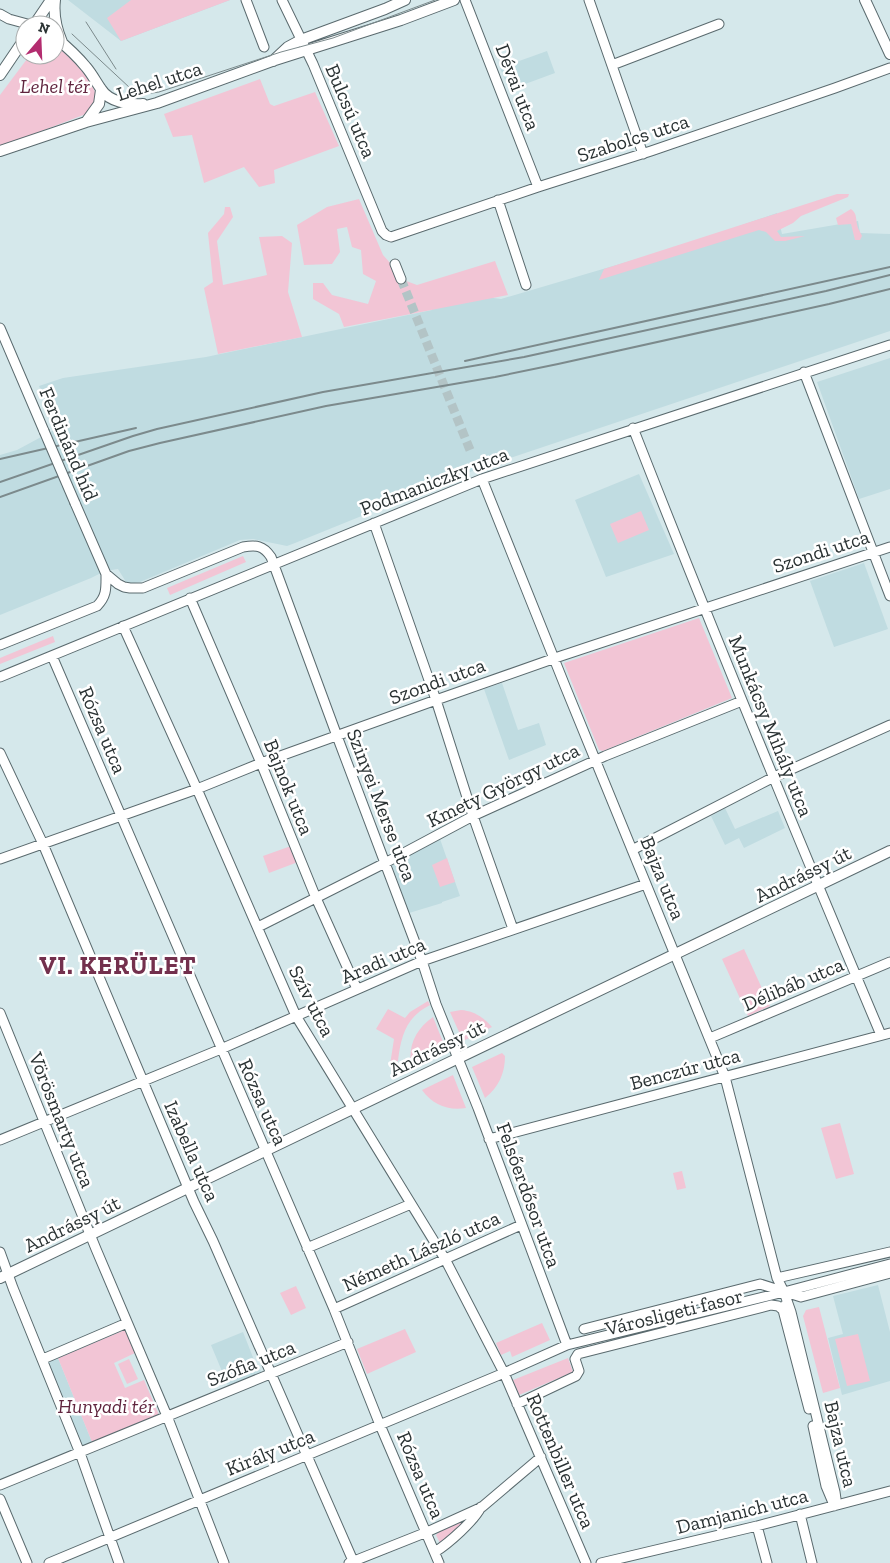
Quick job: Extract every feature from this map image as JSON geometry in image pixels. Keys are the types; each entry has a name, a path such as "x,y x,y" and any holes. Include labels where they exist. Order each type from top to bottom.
{"main road":[{"path":"40,15 51,0"},
{"path":"54,15 55,0"},
{"name":"Lehel utca","path":"272,62 283,51 301,40 405,0"},
{"name":"Lehel utca","path":"0,151 86,122 157,103 272,62 401,20 454,0"},
{"path":"865,0 890,54"},
{"path":"65,47 84,65 101,90 114,100 128,103 157,103"},
{"path":"0,75 15,53"},
{"path":"86,122 99,104 101,90"},
{"name":"Andrássy út","path":"4,1276 890,851"}],"street":[{"path":"246,0 264,47"},
{"name":"Bulcsú utca","path":"282,0 313,64 382,231 386,235"},
{"name":"Dévai utca","path":"465,0 538,187"},
{"path":"589,0 643,154"},
{"path":"0,14 15,21"},
{"path":"612,65 720,24"},
{"name":"Szabolcs utca","path":"386,235 394,236 498,200 643,154 890,68"},
{"path":"498,200 526,285"},
{"path":"395,264 401,280"},
{"name":"Ferdinánd híd","path":"0,646 97,606 104,600 105,573 2,332"},
{"name":"Podmaniczky utca","path":"0,677 482,479 890,345"},
{"path":"804,372 890,596"},
{"name":"Munkácsy Mihály utca","path":"633,428 704,609 817,886 856,977 885,1034"},
{"name":"Bajza utca","path":"482,479 725,1077 777,1278 792,1316 835,1492 834,1506"},
{"path":"374,523 513,929"},
{"path":"105,573 118,584 130,588 143,588 243,547 254,546 267,550 273,564"},
{"name":"Szondi utca","path":"0,859 198,789 261,763 436,700 890,547"},
{"name":"Szinyei Merse utca","path":"273,564 422,961 436,1004 458,1058"},
{"name":"Bajnok utca","path":"190,598 261,763 316,898 357,989"},
{"name":"Szív utca","path":"123,626 198,789 296,1016 445,1259 504,1373"},
{"name":"Rózsa utca","path":"52,656 266,1150 440,1563"},
{"name":"Kmety György utca","path":"258,927 473,816 596,761 742,701"},
{"path":"632,850 774,777 890,725"},
{"name":"Izabella utca","path":"0,753 43,844 142,1082 308,1455 352,1562"},
{"name":"Aradi utca","path":"0,1140 222,1049 422,961 646,884"},
{"name":"Délibáb utca","path":"710,1038 890,962"},
{"name":"Vörösmarty utca","path":"0,1012 127,1323"},
{"name":"Benczúr utca","path":"489,1139 885,1034"},
{"name":"Felsőerdősor utca","path":"458,1058 567,1345"},
{"path":"307,1248 411,1204"},
{"name":"Németh László utca","path":"334,1309 521,1225"},
{"path":"0,1252 4,1276 43,1359 80,1453 119,1563"},
{"path":"777,1278 890,1252"},
{"name":"Városligeti fasor","path":"504,1373 567,1345 785,1295 890,1264"},
{"name":"Városligeti fasor","path":"584,1329 760,1284 785,1295 801,1297 890,1273"},
{"path":"783,1310 785,1295"},
{"name":"Városligeti fasor","path":"517,1404 576,1376 579,1371 575,1359 578,1354 771,1305 778,1306 783,1310"},
{"name":"Bajza utca","path":"783,1310 827,1488 834,1506"},
{"name":"Városligeti fasor","path":"608,1322 611,1334"},
{"path":"43,1359 127,1323 167,1416 224,1563"},
{"name":"Szófia utca","path":"167,1416 348,1342"},
{"name":"Rottenbiller utca","path":"504,1373 586,1563"},
{"name":"Király utca","path":"49,1563 504,1373"},
{"path":"0,1485 167,1416"},
{"path":"435,1552 477,1514 482,1507 541,1457"},
{"name":"Damjanich utca","path":"601,1563 756,1526 890,1491"},
{"path":"0,1499 27,1563"},
{"path":"352,1562 427,1532 482,1507"},
{"path":"800,1514 812,1563"},
{"path":"756,1526 768,1563"},
{"path":"624,1563 634,1556"}],"shaded area":[{"path":"68,0 230,0 121,41"},
{"path":"547,51 555,73 509,90 500,68"},
{"path":"777,213 782,234 858,221 860,233 890,234 890,331 480,468 287,546 253,539 240,540 140,582 129,584 118,569 105,571 0,615 0,455 17,450 56,429 39,386 63,378 206,357 432,310 426,289 501,299 681,246"},
{"path":"890,358 890,489 859,499 817,382"},
{"path":"639,474 674,554 606,577 575,500"},
{"path":"864,563 888,629 834,647 810,581"},
{"path":"502,683 518,730 539,723 546,745 509,760 484,689"},
{"path":"725,808 735,829 778,811 785,828 744,848 739,838 725,845 711,816"},
{"path":"440,839 460,896 409,913 392,865"},
{"path":"878,1285 890,1332 890,1381 842,1395 828,1338 843,1334 833,1296"},
{"path":"243,1332 256,1365 258,1364 262,1374 229,1388 211,1345"},
{"path":"57,1353 94,1447 80,1453 43,1359"}],"green space":[{"path":"131,0 230,0 121,41 107,18"},
{"name":"Lehel tér","path":"65,54 88,79 93,87 98,104 91,112 0,147 0,95 22,65 65,65"},
{"path":"260,79 270,104 274,106 315,92 339,146 274,170 275,183 259,187 244,167 204,183 192,135 173,137 164,114"},
{"path":"837,194 849,194 848,197 801,216 793,223 777,231 781,237 805,236 785,241 775,241 766,232 759,230 599,280 604,269"},
{"path":"359,199 383,255 401,279 417,285 495,261 508,295 344,327 339,314 313,299 313,283 323,283 332,295 368,304 376,281 363,274 361,250 352,247 347,227 337,229 340,252 332,264 304,265 297,225 327,207"},
{"path":"225,207 230,207 233,217 217,241 223,285 267,275 259,237 282,236 292,243 288,292 302,337 218,354 204,288 213,282 208,233 224,214"},
{"path":"851,209 856,215 858,228 862,236 860,240 855,240 851,224 838,225 836,218"},
{"path":"641,511 649,530 618,543 610,524"},
{"path":"243,556 246,562 170,595 167,588"},
{"path":"699,618 732,698 603,751 599,750 564,663"},
{"path":"53,636 55,642 0,664 0,658"},
{"path":"291,846 298,862 269,873 263,856"},
{"path":"447,858 455,882 440,887 432,865"},
{"path":"744,949 770,1006 748,1016 722,959"},
{"path":"428,1001 430,1005 415,1015 410,1021 403,1035 398,1061 390,1065 394,1039 376,1029 388,1009 405,1018 410,1012"},
{"path":"461,1010 478,1015 492,1027 463,1041 450,1012"},
{"path":"433,1017 445,1047 439,1053 411,1066 410,1058 414,1038"},
{"path":"502,1053 505,1056 502,1074 494,1089 485,1098 472,1067"},
{"path":"453,1075 466,1108 453,1109 441,1106 431,1100 422,1090"},
{"path":"840,1123 854,1174 836,1179 821,1128"},
{"path":"682,1171 686,1188 677,1190 673,1173"},
{"path":"296,1286 306,1308 291,1315 280,1293"},
{"path":"819,1307 840,1388 823,1393 803,1316 806,1310"},
{"path":"542,1323 550,1340 512,1357 510,1351 501,1355 496,1343"},
{"name":"Hunyadi tér","path":"127,1329 137,1352 114,1363 125,1388 144,1380 159,1415 92,1442 58,1358"},
{"path":"405,1329 416,1352 367,1374 357,1349"},
{"path":"858,1334 870,1381 847,1386 835,1339"},
{"path":"568,1358 573,1372 519,1395 513,1380"},
{"path":"129,1359 138,1379 127,1384 118,1364"},
{"path":"475,1513 441,1545 436,1535 439,1532 437,1528"}],"tunnel":[{"path":"401,279 470,450"}],"tram line":[{"path":"72,34 130,88 140,92 151,93 281,52 333,38 435,0"},
{"path":"86,22 116,69"}],"railway":[{"path":"465,361 890,267"},
{"path":"0,482 157,429 323,392 524,357 826,291 890,275"},
{"path":"0,497 129,451 160,443 326,406 495,377 558,364 890,289"},
{"path":"0,459 136,428"}],"district":[{"name":"VI. KERÜLET","path":"118,965"}]}
